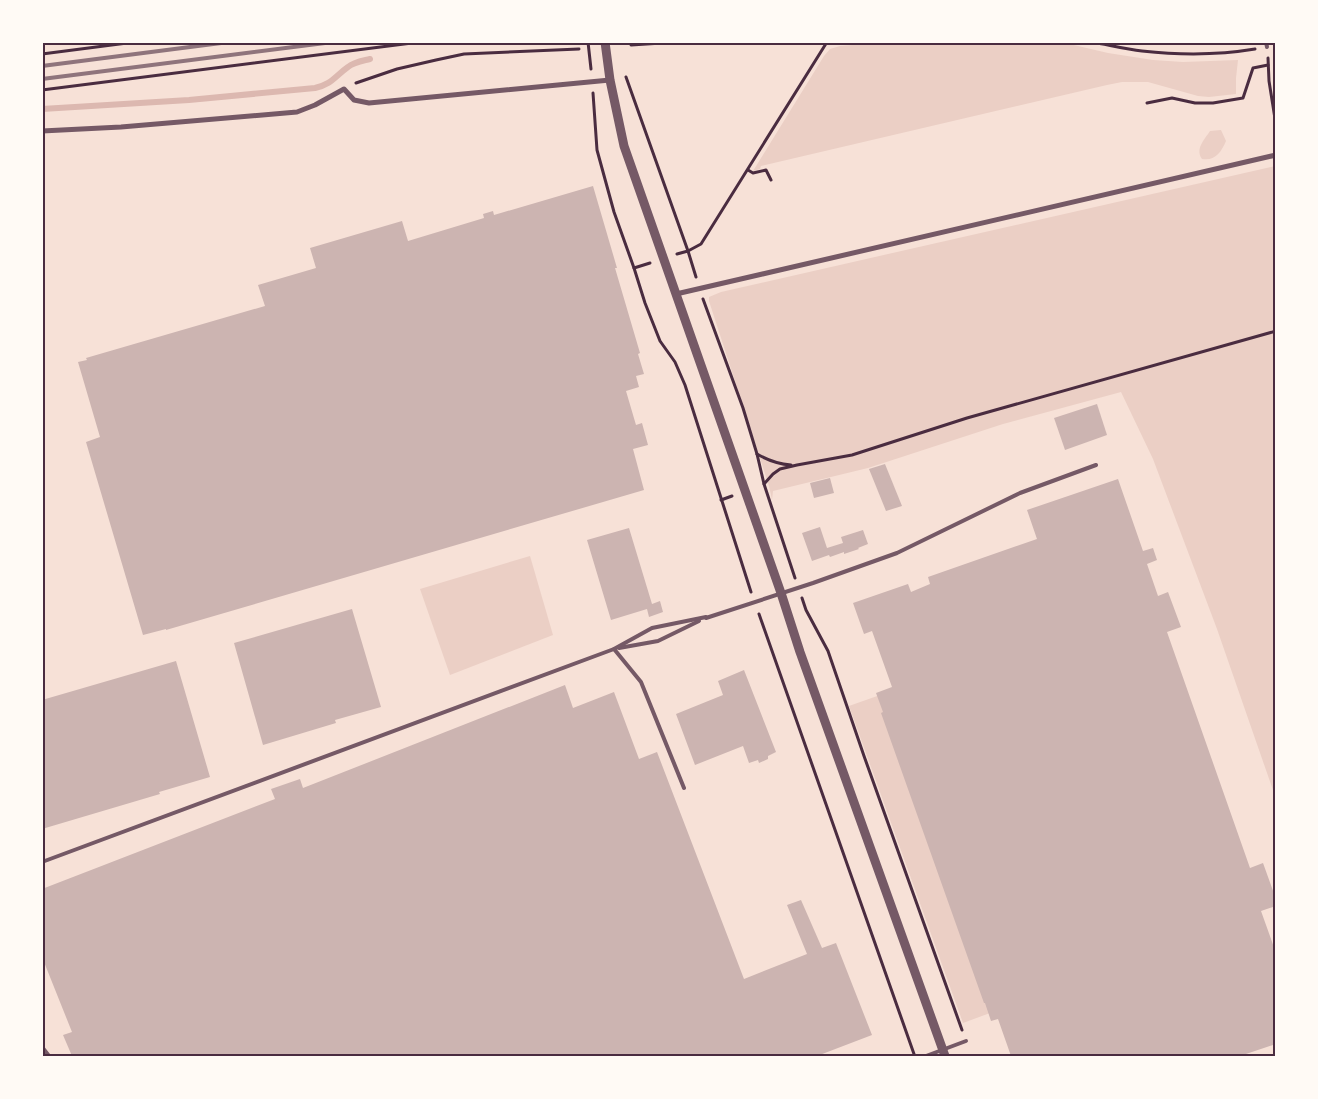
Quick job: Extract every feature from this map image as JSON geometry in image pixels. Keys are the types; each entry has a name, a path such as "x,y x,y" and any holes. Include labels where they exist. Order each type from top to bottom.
{"street":[{"path":"605,42 610,80 624,146 781,593 803,661 944,1053"},
{"path":"42,131 121,127 297,112 315,105 344,89 354,100 369,103 610,80"},
{"path":"676,294 1276,155"}],"lane":[{"path":"42,862 614,649 652,628 706,617 799,588 897,553 1020,493 1096,465"},
{"path":"614,649 658,641 706,617"},
{"path":"614,649 642,682 684,788"},
{"path":"926,1056 944,1053 966,1041"},
{"path":"42,1047 49,1056"}],"path":[{"path":"42,54 135,42"},
{"path":"42,90 420,42"},
{"path":"588,42 597,150 614,212 645,304 660,341 675,362 685,385 754,601 915,1056"},
{"path":"631,45 678,42"},
{"path":"688,251 701,244 827,42"},
{"path":"1092,42 1142,51 1187,54 1232,53 1267,45 1269,81 1276,125"},
{"path":"344,89 362,80 397,69 464,54 580,49"},
{"path":"1147,103 1172,98 1195,103 1213,104 1243,98 1253,68 1268,65"},
{"path":"626,77 743,408 764,484 806,610 828,651 966,1041"},
{"path":"1269,81 1276,85"},
{"path":"748,170 753,173 766,170 771,180"},
{"path":"721,500 764,484 780,469 852,455 967,418 1276,331"},
{"path":"757,454 770,462 797,465"}],"shaded area":[{"path":"1061,42 1108,53 1153,60 1183,62 1238,60 1236,94 1209,97 1198,96 1148,82 1122,82 761,166 760,169 753,171 830,49 840,46 877,43"},
{"path":"1221,130 1226,141 1222,149 1211,159 1202,159 1199,152 1203,141 1210,131"},
{"path":"1275,166 1275,796 1217,629 1153,459 1121,392 1003,424 868,468 773,491 772,500 709,297 721,292"},
{"path":"530,556 553,635 450,675 420,589"},
{"path":"880,695 990,1013 963,1023 849,706"}],"building":[{"path":"593,186 617,268 615,268 640,353 638,354 644,374 636,376 639,387 626,391 636,425 642,423 648,445 633,449 644,490 166,630 143,635 86,442 100,437 78,362 87,360 86,358 265,306 258,285 316,268 310,248 402,221 408,241 484,218 483,214 493,211 494,215"},
{"path":"1097,404 1107,435 1065,450 1054,418"},
{"path":"885,464 902,506 886,511 869,469"},
{"path":"830,478 834,493 814,498 810,483"},
{"path":"1118,479 1143,551 1153,548 1157,560 1147,564 1158,596 1168,592 1181,627 1167,632 1250,868 1263,863 1276,899 1276,906 1261,911 1276,953 1276,1044 1240,1056 1011,1056 998,1019 991,1021 984,1003 881,713 883,712 876,693 892,687 872,631 864,634 853,603 908,584 911,592 930,584 928,577 1037,539 1027,510"},
{"path":"820,527 827,548 843,543 841,537 863,530 868,544 844,554 844,552 830,557 829,555 812,561 802,533"},
{"path":"629,528 652,604 660,601 663,612 649,617 647,609 611,620 587,540"},
{"path":"352,609 381,707 335,720 336,723 263,745 234,643"},
{"path":"176,661 210,777 42,829 42,700"},
{"path":"744,670 776,752 768,756 768,759 759,763 758,760 749,763 743,746 695,765 676,714 723,695 718,681"},
{"path":"565,685 573,708 614,692 639,759 657,752 744,979 807,954 787,905 801,900 822,948 836,943 872,1035 817,1056 83,1056 82,1054 72,1056 63,1035 72,1032 42,957 42,889 275,799 271,789 300,779 303,788"}],"waterway":[{"path":"42,109 189,100 315,88 329,82 353,64 370,59"}],"railway":[{"path":"42,66 229,42"},
{"path":"42,79 333,42"}]}
